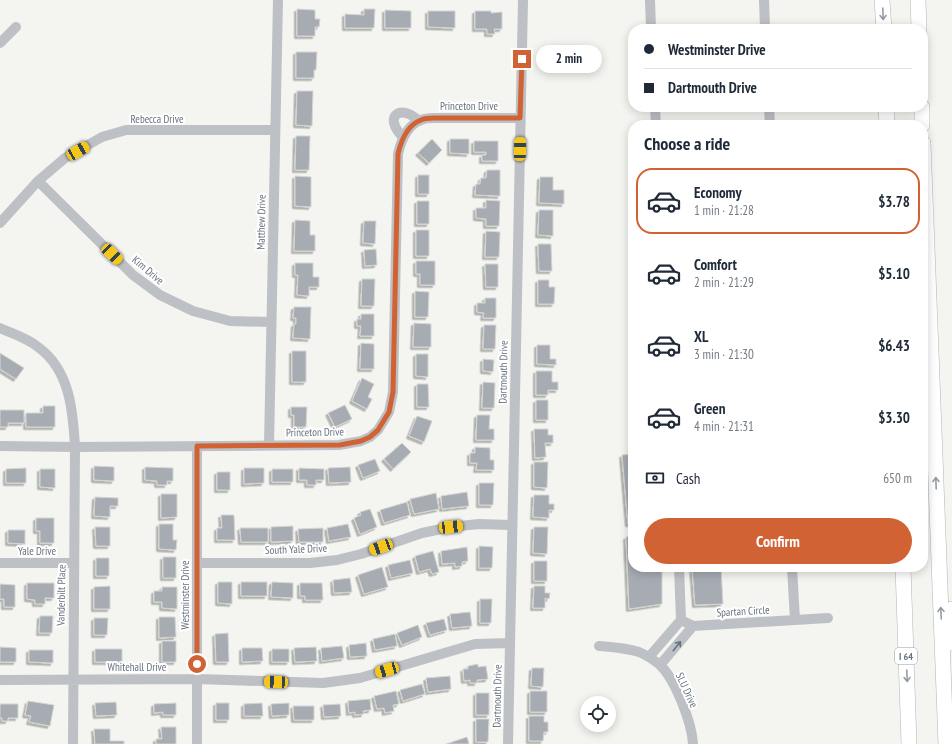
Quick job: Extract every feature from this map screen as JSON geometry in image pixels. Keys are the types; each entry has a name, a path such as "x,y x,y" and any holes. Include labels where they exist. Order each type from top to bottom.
{"highway":[{"path":"882,0 884,24"},
{"path":"918,0 919,24"},
{"path":"928,269 946,744"},
{"name":"I 64","path":"904,572 909,744"},
{"path":"946,722 950,682 952,609"}],"street":[{"name":"Matthew Drive","path":"269,445 278,0"},
{"name":"Dartmouth Drive","path":"508,744 523,0"},
{"path":"650,0 651,24"},
{"path":"764,0 765,24"},
{"path":"0,43 16,27"},
{"path":"403,137 396,130 393,123 394,117 400,112 406,112 419,121"},
{"name":"Princeton Drive","path":"0,446 75,447 340,445 361,441 370,437 378,430 389,412 393,392 398,154 403,137 409,129 419,121 434,118 520,118"},
{"name":"Rebecca Drive","path":"0,223 38,181 66,158 102,137 126,130 275,130"},
{"name":"Kim Drive","path":"38,181 133,275 160,295 193,311 230,321 272,322"},
{"name":"Vanderbilt Place","path":"0,328 39,347 56,366 68,391 73,418 75,447 72,679 73,744"},
{"name":"Westminster Drive","path":"197,446 197,744"},
{"name":"South Yale Drive","path":"196,563 310,563 337,560 361,554 422,533 451,527 479,524 512,525"},
{"name":"Yale Drive","path":"0,563 74,563"},
{"path":"649,657 681,620 679,572"},
{"path":"792,572 795,620"},
{"name":"Spartan Circle","path":"681,620 693,626 828,618"},
{"path":"660,665 693,626"},
{"name":"Whitehall Drive","path":"0,680 197,679 323,683 360,678 475,644 510,643"},
{"name":"SLU Drive","path":"599,646 638,652 649,657 660,665 676,689 689,724 693,744"}],"building":[{"path":"297,9 315,10 315,19 320,19 319,27 315,27 315,36 297,36"},
{"path":"364,9 375,9 374,28 345,28 345,14 364,15"},
{"path":"385,10 411,11 411,28 385,28"},
{"path":"428,11 455,11 455,28 428,27"},
{"path":"475,11 491,11 491,13 502,12 502,29 494,29 495,34 487,34 487,29 475,29"},
{"path":"296,52 317,52 314,78 296,78"},
{"path":"297,91 313,91 312,126 296,125"},
{"path":"296,136 310,136 309,170 295,170"},
{"path":"432,139 442,150 429,163 418,153"},
{"path":"450,139 469,139 469,154 450,153"},
{"path":"474,141 498,141 498,161 482,161 482,155 486,155 486,152 474,152"},
{"path":"487,170 500,170 500,196 475,195 476,184 480,184 481,178 486,178"},
{"path":"418,175 429,175 429,194 418,194"},
{"path":"295,176 311,177 311,207 295,206"},
{"path":"540,177 553,177 553,190 564,190 564,204 539,203"},
{"path":"486,200 500,201 499,226 486,226 486,219 476,218 476,208 486,208"},
{"path":"417,201 429,201 429,224 417,224"},
{"path":"539,210 553,210 553,236 538,235"},
{"path":"295,220 310,221 310,235 315,235 315,251 294,251"},
{"path":"364,221 376,221 375,244 363,243"},
{"path":"416,230 429,230 429,256 416,256"},
{"path":"486,231 500,232 499,257 485,257"},
{"path":"538,244 551,244 552,271 539,271"},
{"path":"376,249 377,265 365,266 364,250"},
{"path":"416,261 435,261 435,285 420,285 420,274 416,274"},
{"path":"295,263 313,263 313,277 319,277 319,287 309,287 309,296 297,295 298,275 295,275"},
{"path":"485,264 498,264 498,287 486,287"},
{"path":"362,279 375,279 374,306 361,306"},
{"path":"538,280 549,280 549,287 555,287 554,304 538,304"},
{"path":"415,291 429,292 428,317 415,317"},
{"path":"485,298 496,298 496,318 483,318 484,313 477,312 477,303 485,303"},
{"path":"294,307 311,307 310,339 293,338 294,324 296,324 296,318 293,318"},
{"path":"361,314 374,314 374,336 360,336 361,326 357,326 357,319 361,319"},
{"path":"414,323 431,324 431,347 413,347"},
{"path":"484,325 496,325 495,349 483,349"},
{"path":"361,343 374,344 374,369 360,369"},
{"path":"537,345 550,345 550,359 556,359 556,365 537,364"},
{"path":"292,351 306,351 306,382 292,382"},
{"path":"0,353 24,368 16,379 0,369"},
{"path":"416,354 428,354 428,377 416,376"},
{"path":"483,359 494,360 493,372 483,371"},
{"path":"536,371 552,371 552,382 558,382 558,390 548,390 548,395 536,395"},
{"path":"362,378 374,384 368,397 372,399 367,409 352,401"},
{"path":"483,382 495,383 494,408 482,408"},
{"path":"417,384 428,384 429,407 417,407"},
{"path":"536,400 548,400 548,420 536,420"},
{"path":"345,405 352,419 335,427 328,413"},
{"path":"43,406 55,406 55,427 26,427 26,413 43,413"},
{"path":"291,407 307,407 306,427 294,427 294,415 291,415"},
{"path":"0,410 24,410 24,423 8,423 8,427 0,427"},
{"path":"477,415 490,415 489,429 494,429 494,440 476,440"},
{"path":"417,416 432,421 424,442 409,436"},
{"path":"534,429 548,429 548,435 553,435 553,443 545,443 546,457 535,458"},
{"path":"402,443 411,452 393,469 384,459"},
{"path":"475,447 490,448 490,460 494,460 494,470 476,470 477,463 470,463 470,453 475,453"},
{"path":"628,454 628,524 622,455"},
{"path":"375,459 380,471 363,478 358,465"},
{"path":"534,462 548,462 547,488 534,487"},
{"path":"94,466 114,467 114,481 94,480"},
{"path":"145,467 173,468 173,481 167,481 167,485 157,485 157,481 145,480"},
{"path":"350,467 351,482 329,483 328,468"},
{"path":"26,468 26,483 6,483 6,469"},
{"path":"244,468 264,468 264,483 244,484"},
{"path":"299,468 324,469 324,480 316,480 316,485 307,485 307,480 299,480"},
{"path":"40,469 55,469 55,488 40,487"},
{"path":"272,469 293,469 293,482 272,482"},
{"path":"217,472 230,472 230,490 217,490"},
{"path":"479,483 494,483 493,505 479,505"},
{"path":"467,492 469,506 442,509 441,496"},
{"path":"436,493 439,509 414,514 410,499"},
{"path":"161,494 177,494 177,517 161,518"},
{"path":"534,495 549,495 549,504 554,504 554,510 549,510 549,518 533,517"},
{"path":"95,497 118,498 118,506 110,506 110,517 94,516"},
{"path":"407,502 410,515 384,523 380,510"},
{"path":"370,509 377,527 360,534 354,518 361,515 360,512"},
{"path":"221,515 234,515 235,540 217,540 217,528 222,528"},
{"path":"36,518 54,518 54,543 40,543 40,531 36,531"},
{"path":"159,524 173,524 173,540 177,540 176,550 159,549"},
{"path":"348,524 351,537 329,541 327,528"},
{"path":"293,526 293,541 271,542 271,527"},
{"path":"95,527 110,527 110,546 96,546"},
{"path":"534,527 548,527 547,554 533,553"},
{"path":"240,528 268,528 268,542 241,542"},
{"path":"323,528 323,542 299,542 298,529"},
{"path":"8,530 25,530 25,544 8,543"},
{"path":"626,537 628,537 628,572 662,572 662,604 629,609"},
{"path":"479,546 493,547 492,568 479,568"},
{"path":"467,547 468,561 462,562 462,566 455,567 455,563 442,564 441,551"},
{"path":"433,551 439,572 432,574 430,569 419,572 415,556"},
{"path":"163,557 176,557 176,578 163,578"},
{"path":"96,558 109,558 109,576 96,576"},
{"path":"410,560 413,573 391,578 388,565"},
{"path":"534,561 547,561 547,581 534,581"},
{"path":"382,567 388,587 364,594 358,575"},
{"path":"692,572 721,572 723,604 695,605"},
{"path":"350,578 352,592 334,593 333,580"},
{"path":"218,582 232,582 232,604 218,603"},
{"path":"241,582 267,582 267,596 241,596"},
{"path":"272,582 293,583 293,598 271,597"},
{"path":"27,583 54,583 54,598 45,598 45,604 35,604 35,600 27,599"},
{"path":"300,583 322,583 323,600 305,600 305,596 300,596"},
{"path":"0,584 15,585 15,607 4,607 4,599 0,599"},
{"path":"110,586 110,609 94,609 94,587"},
{"path":"534,586 545,586 545,593 550,593 549,599 545,598 545,608 533,608"},
{"path":"162,587 177,587 177,609 162,608 162,602 154,602 154,591 162,591"},
{"path":"480,599 492,599 491,623 480,623"},
{"path":"470,612 472,626 452,628 450,614"},
{"path":"40,616 53,616 52,633 39,633"},
{"path":"159,617 175,617 176,637 159,638"},
{"path":"94,618 108,618 107,635 94,635"},
{"path":"444,619 447,630 430,635 426,623"},
{"path":"418,625 422,637 402,645 397,633"},
{"path":"228,633 229,662 216,662 215,634"},
{"path":"395,634 397,646 375,650 373,639"},
{"path":"162,641 176,641 176,662 162,662"},
{"path":"366,643 367,656 350,657 349,645"},
{"path":"342,646 344,658 322,661 321,648"},
{"path":"0,647 16,648 16,662 0,662"},
{"path":"316,647 317,661 295,662 294,648"},
{"path":"242,648 262,648 263,661 242,662"},
{"path":"95,649 122,649 122,664 95,662"},
{"path":"272,649 289,649 289,662 272,662"},
{"path":"29,650 53,650 53,663 29,662"},
{"path":"478,664 478,667 486,666 488,679 477,680 477,683 470,683 470,680 464,681 463,669 468,669 468,666"},
{"path":"532,668 544,668 543,687 531,686"},
{"path":"450,676 451,689 428,692 426,678"},
{"path":"422,684 425,694 403,701 400,690"},
{"path":"396,691 399,704 393,705 394,711 385,713 384,708 377,709 374,696"},
{"path":"530,691 547,691 547,712 530,712"},
{"path":"476,693 489,693 489,715 476,715"},
{"path":"370,699 371,710 363,711 364,714 355,715 355,712 349,713 348,701"},
{"path":"28,701 54,705 50,726 29,722 31,716 25,715"},
{"path":"116,702 117,715 96,716 95,703"},
{"path":"176,703 176,715 163,715 163,712 154,713 154,704"},
{"path":"216,703 229,703 229,720 216,720"},
{"path":"262,703 263,716 244,716 244,704"},
{"path":"289,703 289,715 272,716 271,704"},
{"path":"0,704 18,704 18,718 8,718 8,721 2,721 2,718 0,718"},
{"path":"340,704 341,716 324,717 323,705"},
{"path":"293,706 314,706 314,720 294,720"},
{"path":"529,716 544,716 544,722 548,722 548,732 544,732 543,741 529,741"},
{"path":"476,719 489,719 488,742 476,742"},
{"path":"161,727 176,727 176,744 156,744 156,739 162,739"},
{"path":"94,729 110,729 110,741 124,741 124,744 95,744"},
{"path":"467,737 469,744 446,744"}],"route":[{"path":"197,664 197,446 340,445 361,441 370,437 378,430 389,412 393,392 398,154 403,137 409,129 421,120 434,118 520,118 522,59"}]}
